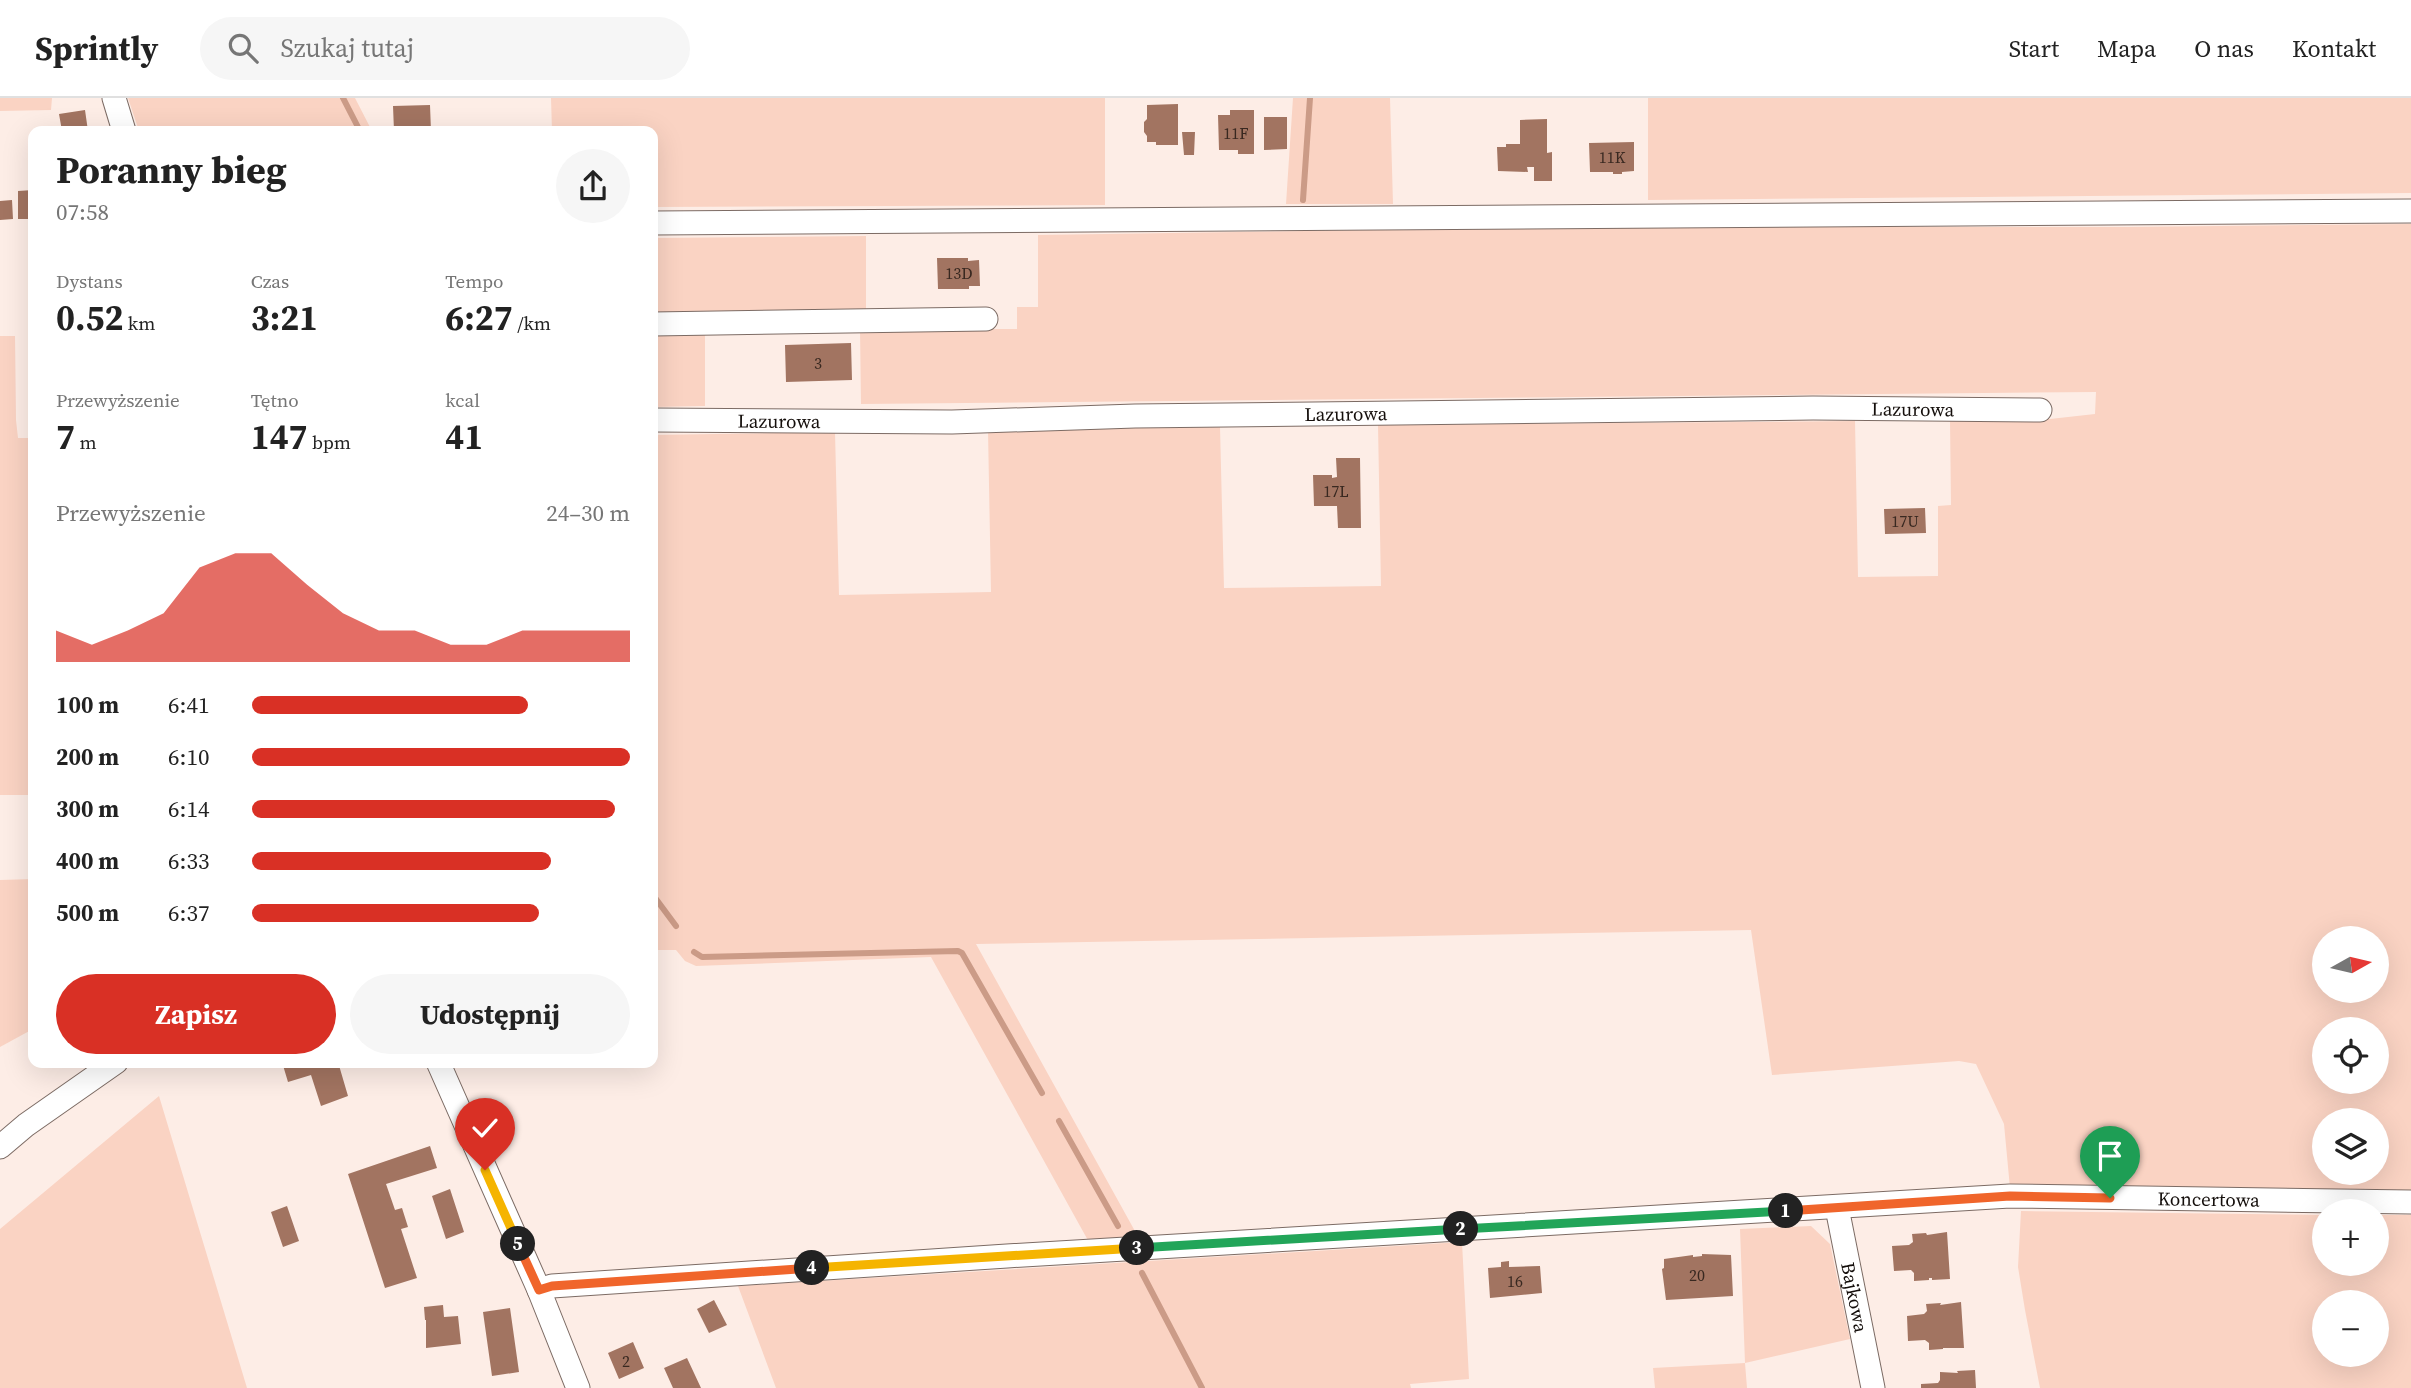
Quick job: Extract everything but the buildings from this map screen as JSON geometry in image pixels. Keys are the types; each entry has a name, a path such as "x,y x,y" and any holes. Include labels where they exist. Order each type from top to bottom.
{"street":[{"path":"114,98 122,126"},
{"path":"658,223 2411,211"},
{"path":"658,324 986,319"},
{"name":"Lazurowa","path":"658,420 952,422 1135,416 1813,408 2040,410"},
{"path":"0,1147 36,1117 107,1068"},
{"path":"441,1068 539,1290 578,1388"},
{"name":"Koncertowa","path":"539,1290 552,1286 926,1261 2010,1196 2411,1202"},
{"name":"Bajkowa","path":"1837,1208 1873,1388"}],"shaded area":[{"path":"0,98 52,98 51,110 0,111"},
{"path":"128,98 355,98 369,126 137,126"},
{"path":"551,98 1105,98 1105,205 658,207 658,126 552,126"},
{"path":"1293,98 1390,98 1393,204 1286,204"},
{"path":"1648,98 2411,98 2411,193 1648,200"},
{"path":"2411,224 2411,1190 2010,1188 2004,1124 1976,1064 1959,1061 1772,1075 1751,930 976,944 1141,1242 1090,1244 931,957 696,966 685,961 676,950 658,950 658,435 835,432 839,595 991,592 988,430 1220,427 1224,588 1381,586 1378,425 1855,421 1858,577 1938,576 1938,506 1951,505 1950,420 2050,419 2095,414 2096,392 861,404 860,329 1017,329 1017,307 1038,307 1038,235 1569,227"},
{"path":"866,236 866,310 658,313 658,238"},
{"path":"705,329 705,406 658,407 658,330"},
{"path":"0,336 15,336 18,438 28,438 28,795 0,795"},
{"path":"28,879 28,1032 0,1047 0,880"},
{"path":"159,1096 247,1388 0,1388 0,1229"},
{"path":"2021,1211 2312,1215 2312,1276 2389,1276 2389,1215 2411,1215 2411,1388 2040,1388 2018,1267"},
{"path":"1811,1226 1830,1244 1850,1339 1745,1363 1740,1229"},
{"path":"1462,1242 1469,1379 1410,1384 1411,1388 776,1388 738,1286"},
{"path":"1745,1363 1747,1388 1655,1388 1653,1368"}],"waterway":[{"path":"343,98 357,126"},
{"path":"1303,200 1310,98"},
{"path":"658,902 676,926"},
{"path":"694,952 702,957 958,951 962,953 1042,1093"},
{"path":"1059,1121 1118,1226"},
{"path":"1142,1273 1202,1388"}],"route":[{"path":"485,1170 539,1290 552,1286 777,1270 2010,1196 2110,1198"}]}
